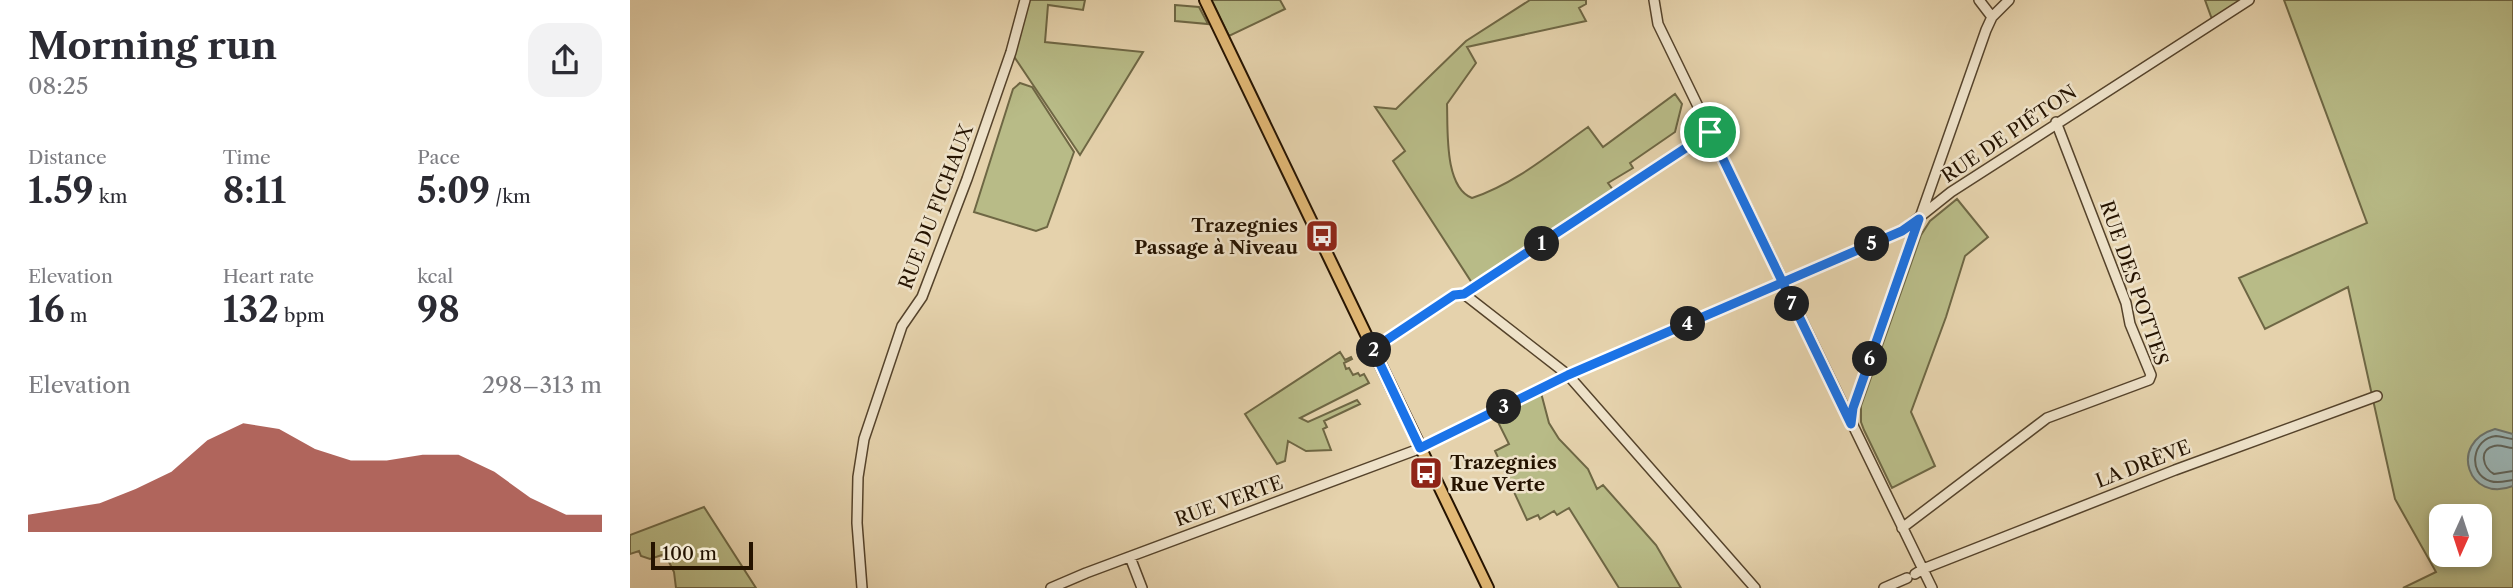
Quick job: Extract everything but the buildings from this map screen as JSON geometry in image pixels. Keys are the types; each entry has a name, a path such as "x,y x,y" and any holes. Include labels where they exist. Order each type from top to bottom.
{"main road":[{"path":"1205,0 1488,588"}],"street":[{"name":"RUE DU FICHAUX","path":"862,588 857,523 858,477 864,439 902,326 922,297 976,155 1011,52 1025,0"},
{"path":"1654,0 1658,24 1902,528 1915,574 1932,588"},
{"path":"1979,0 1992,17"},
{"path":"1851,424 1853,408 1992,17 2009,0"},
{"name":"RUE DE PIÉTON","path":"1568,375 1902,231 1951,192 2056,122 2249,0"},
{"name":"RUE DES POTTES","path":"1902,528 2047,418 2149,380 2151,375 2056,122"},
{"path":"1373,349 1454,295 1464,294 1710,132"},
{"path":"1464,294 1568,375 1755,588"},
{"name":"RUE VERTE","path":"1051,588 1420,448 1568,375"},
{"name":"LA DRÈVE","path":"1884,588 2175,470 2377,396"},
{"path":"1130,556 1142,588"}],"green space":[{"path":"1025,0 1085,0 1083,10 1048,5 1045,42 1143,52 1080,155 1011,52"},
{"path":"1211,0 1280,0 1285,9 1229,36"},
{"path":"1530,0 1586,0 1586,4 1579,8 1586,21 1467,47 1476,63 1447,104 1449,157 1456,182 1463,192 1472,198 1503,185 1588,127 1603,147 1675,94 1682,104 1675,132 1630,163 1633,168 1608,183 1616,194 1474,286 1393,161 1405,151 1375,107 1396,109 1466,41"},
{"path":"2205,0 2249,0 2213,22"},
{"path":"2284,0 2513,0 2513,588 2403,588 2436,572 2433,567 2492,567 2492,504 2429,504 2429,560 2395,499 2348,287 2265,329 2239,278 2367,223"},
{"path":"1175,5 1199,7 1208,24 1175,21"},
{"path":"1020,83 1032,87 1074,152 1047,227 1036,231 974,212 1013,89"},
{"path":"1957,199 1988,237 1965,256 1911,412 1935,466 1892,488 1864,430 1861,406 1921,235 1930,221"},
{"path":"1340,352 1345,360 1351,357 1352,359 1344,363 1346,369 1349,368 1353,375 1364,374 1369,383 1300,418 1308,422 1357,400 1360,404 1324,421 1327,427 1323,429 1331,450 1306,451 1288,441 1285,461 1277,464 1245,414"},
{"path":"1540,389 1549,423 1559,439 1588,469 1597,489 1603,485 1656,545 1681,588 1619,588 1569,508 1557,515 1554,511 1540,519 1538,515 1527,520 1495,451 1509,444 1493,412"},
{"path":"704,507 756,588 676,588 674,572 665,554 650,559 641,556 639,551 630,554 630,535"}],"water":[{"path":"2495,429 2513,434 2513,486 2498,489 2485,487 2475,480 2468,458 2471,446 2480,436"}],"place":[{"name":"Trazegnies Passage à Niveau","path":"1322,236"},
{"name":"Trazegnies Rue Verte","path":"1426,473"}],"route":[{"path":"1710,132 1464,294 1454,295 1373,349 1420,448 1568,375 1782,284 1902,231 1919,219 1853,408 1851,424 1782,284 1710,132"}]}
